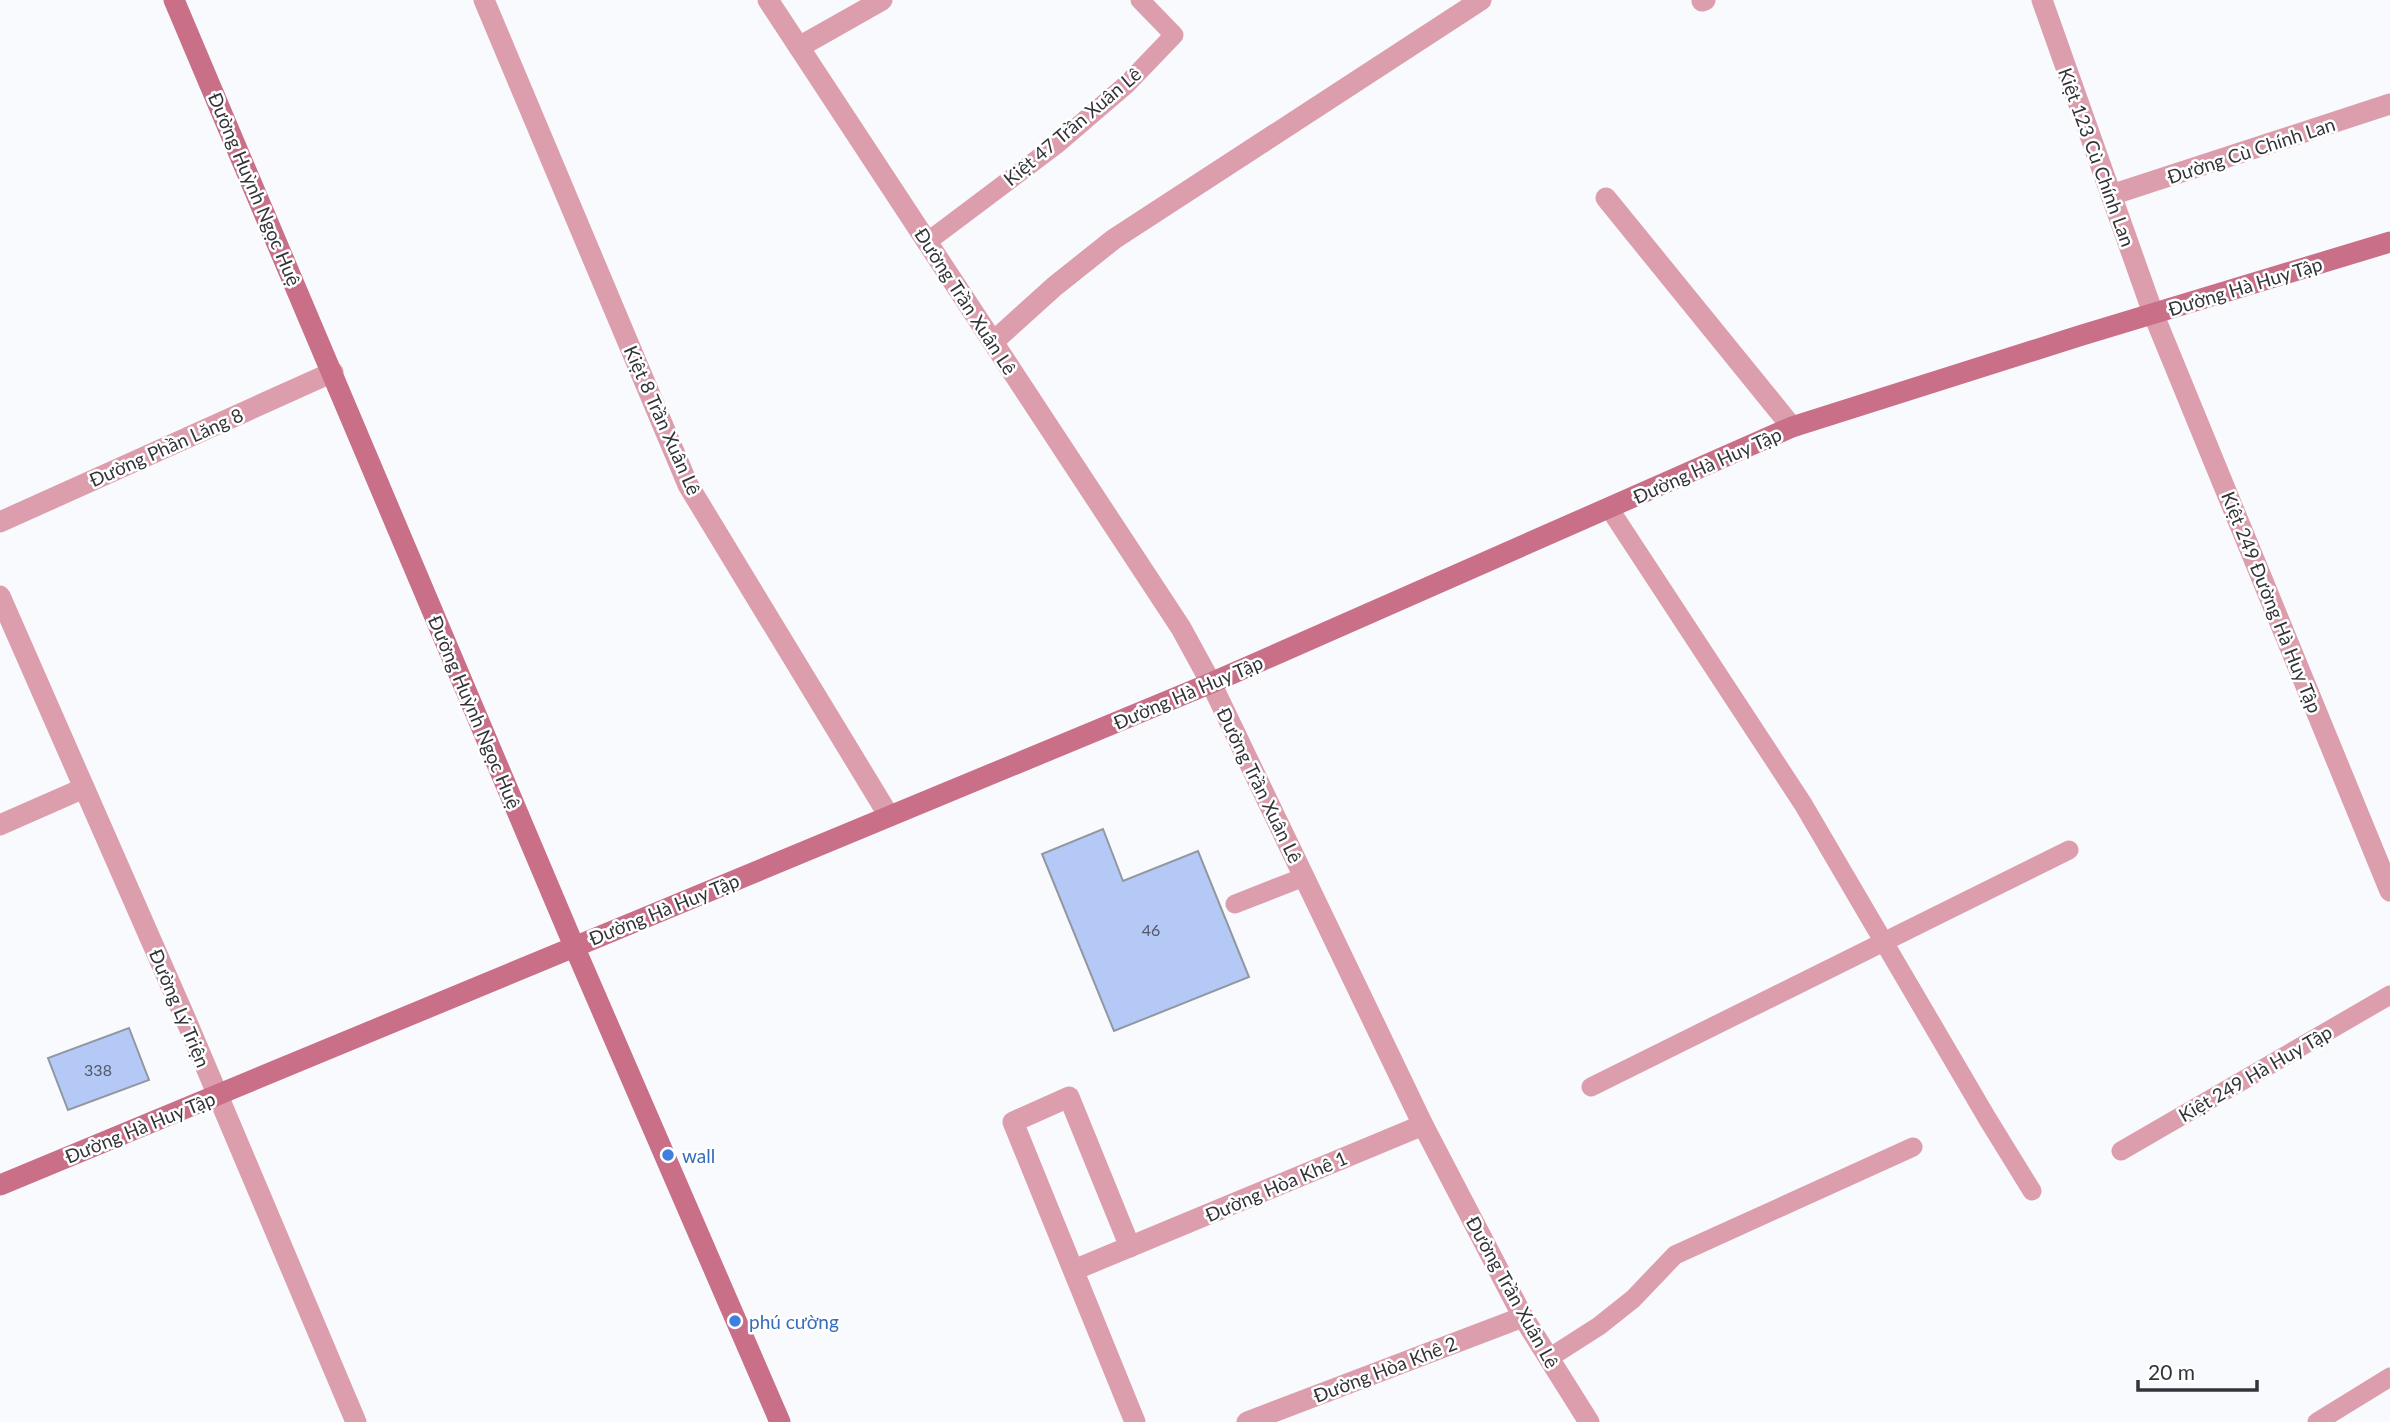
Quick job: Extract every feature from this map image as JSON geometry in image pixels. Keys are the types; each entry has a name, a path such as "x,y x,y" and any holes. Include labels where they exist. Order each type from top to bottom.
{"street":[{"name":"Đường Huỳnh Ngọc Huệ","path":"174,0 574,946 780,1422"},
{"name":"Kiệt 8 Trần Xuân Lê","path":"484,0 688,485 889,816"},
{"name":"Đường Trần Xuân Lê","path":"768,0 1181,628 1211,683 1423,1125 1523,1317 1589,1422"},
{"path":"799,47 882,0"},
{"path":"993,342 1055,286 1114,239 1481,0"},
{"name":"Kiệt 123 Cù Chính Lan","path":"2042,0 2153,313"},
{"name":"Đường Cù Chính Lan","path":"2111,195 2390,104"},
{"path":"1606,198 1792,427"},
{"name":"Đường Hà Huy Tập","path":"0,1185 1211,683 1792,427 2153,313 2390,242"},
{"name":"Kiệt 249 Đường Hà Huy Tập","path":"2153,313 2390,891"},
{"name":"Đường Phần Lăng 8","path":"0,522 333,372"},
{"name":"Đường Lý Triện","path":"0,596 217,1095 350,1420"},
{"path":"0,825 84,788"},
{"path":"1130,1247 1069,1097 1013,1122 1135,1422"},
{"name":"Đường Hòa Khê 1","path":"1074,1270 1423,1125"},
{"name":"Đường Hòa Khê 2","path":"1247,1422 1523,1317"}],"lane":[{"name":"Kiệt 47 Trần Xuân Lê","path":"927,242 1056,145 1127,84 1174,35 1140,0"},
{"path":"1609,508 1803,804 2032,1192"},
{"path":"1591,1087 2069,850"},
{"path":"1235,904 1304,877"},
{"name":"Kiệt 249 Hà Huy Tập","path":"2121,1151 2390,995"},
{"path":"1549,1358 1599,1326 1633,1299 1675,1255 1913,1147"},
{"path":"2317,1422 2390,1377"}],"building":[{"path":"1103,829 1123,881 1198,851 1249,977 1114,1031 1042,854"},
{"path":"129,1028 149,1080 68,1110 48,1058"}],"place":[{"name":"wall","path":"668,1155"},
{"name":"phú cường","path":"735,1321"}]}
